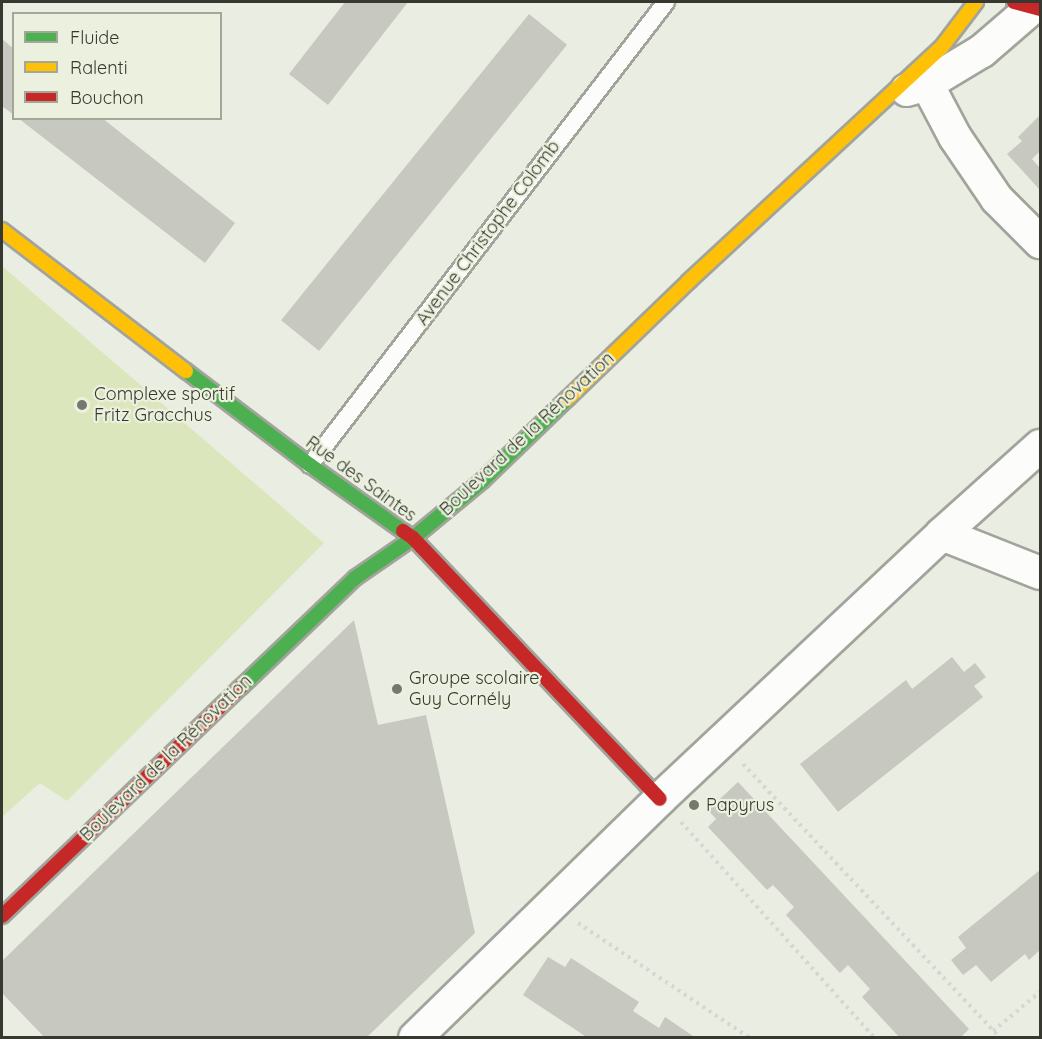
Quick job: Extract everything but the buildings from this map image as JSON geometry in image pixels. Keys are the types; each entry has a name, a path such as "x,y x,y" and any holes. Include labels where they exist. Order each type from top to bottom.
{"street":[{"name":"Boulevard de la Rénovation","path":"2,916 355,578 413,538 483,480 689,281 940,48 976,2"},
{"name":"Boulevard de la Rénovation","path":"892,94 927,84 982,51 1029,6"},
{"path":"927,84 955,137 996,199 1041,242"},
{"name":"Rue des Saintes","path":"2,230 310,465 413,538 660,800"},
{"path":"415,1038 660,800 942,534 1041,446"},
{"path":"942,534 1041,573"}],"lane":[{"name":"Avenue Christophe Colomb","path":"310,465 666,2"}],"path":[{"path":"722,742 1000,1038"},
{"path":"660,800 875,1038"},
{"path":"551,905 750,1038"},
{"path":"993,1031 1041,992"}],"green space":[{"name":"Complexe sportif Fritz Gracchus","path":"2,266 324,543 67,801 40,783 2,817"}],"traffic: fast":[{"path":"186,371 310,465 403,531"},
{"path":"241,687 355,578 413,538 483,480 567,399"}],"traffic: slow":[{"path":"567,399 689,281 941,48 976,2"},
{"path":"2,230 186,371"}],"traffic: jam":[{"path":"1014,2 1040,9"},
{"path":"403,531 413,538 660,799"},
{"path":"2,916 241,687"}],"place":[{"name":"Complexe sportif Fritz Gracchus","path":"82,405"},
{"name":"Groupe scolaire Guy Cornély","path":"397,689"},
{"name":"Papyrus","path":"694,805"}]}
